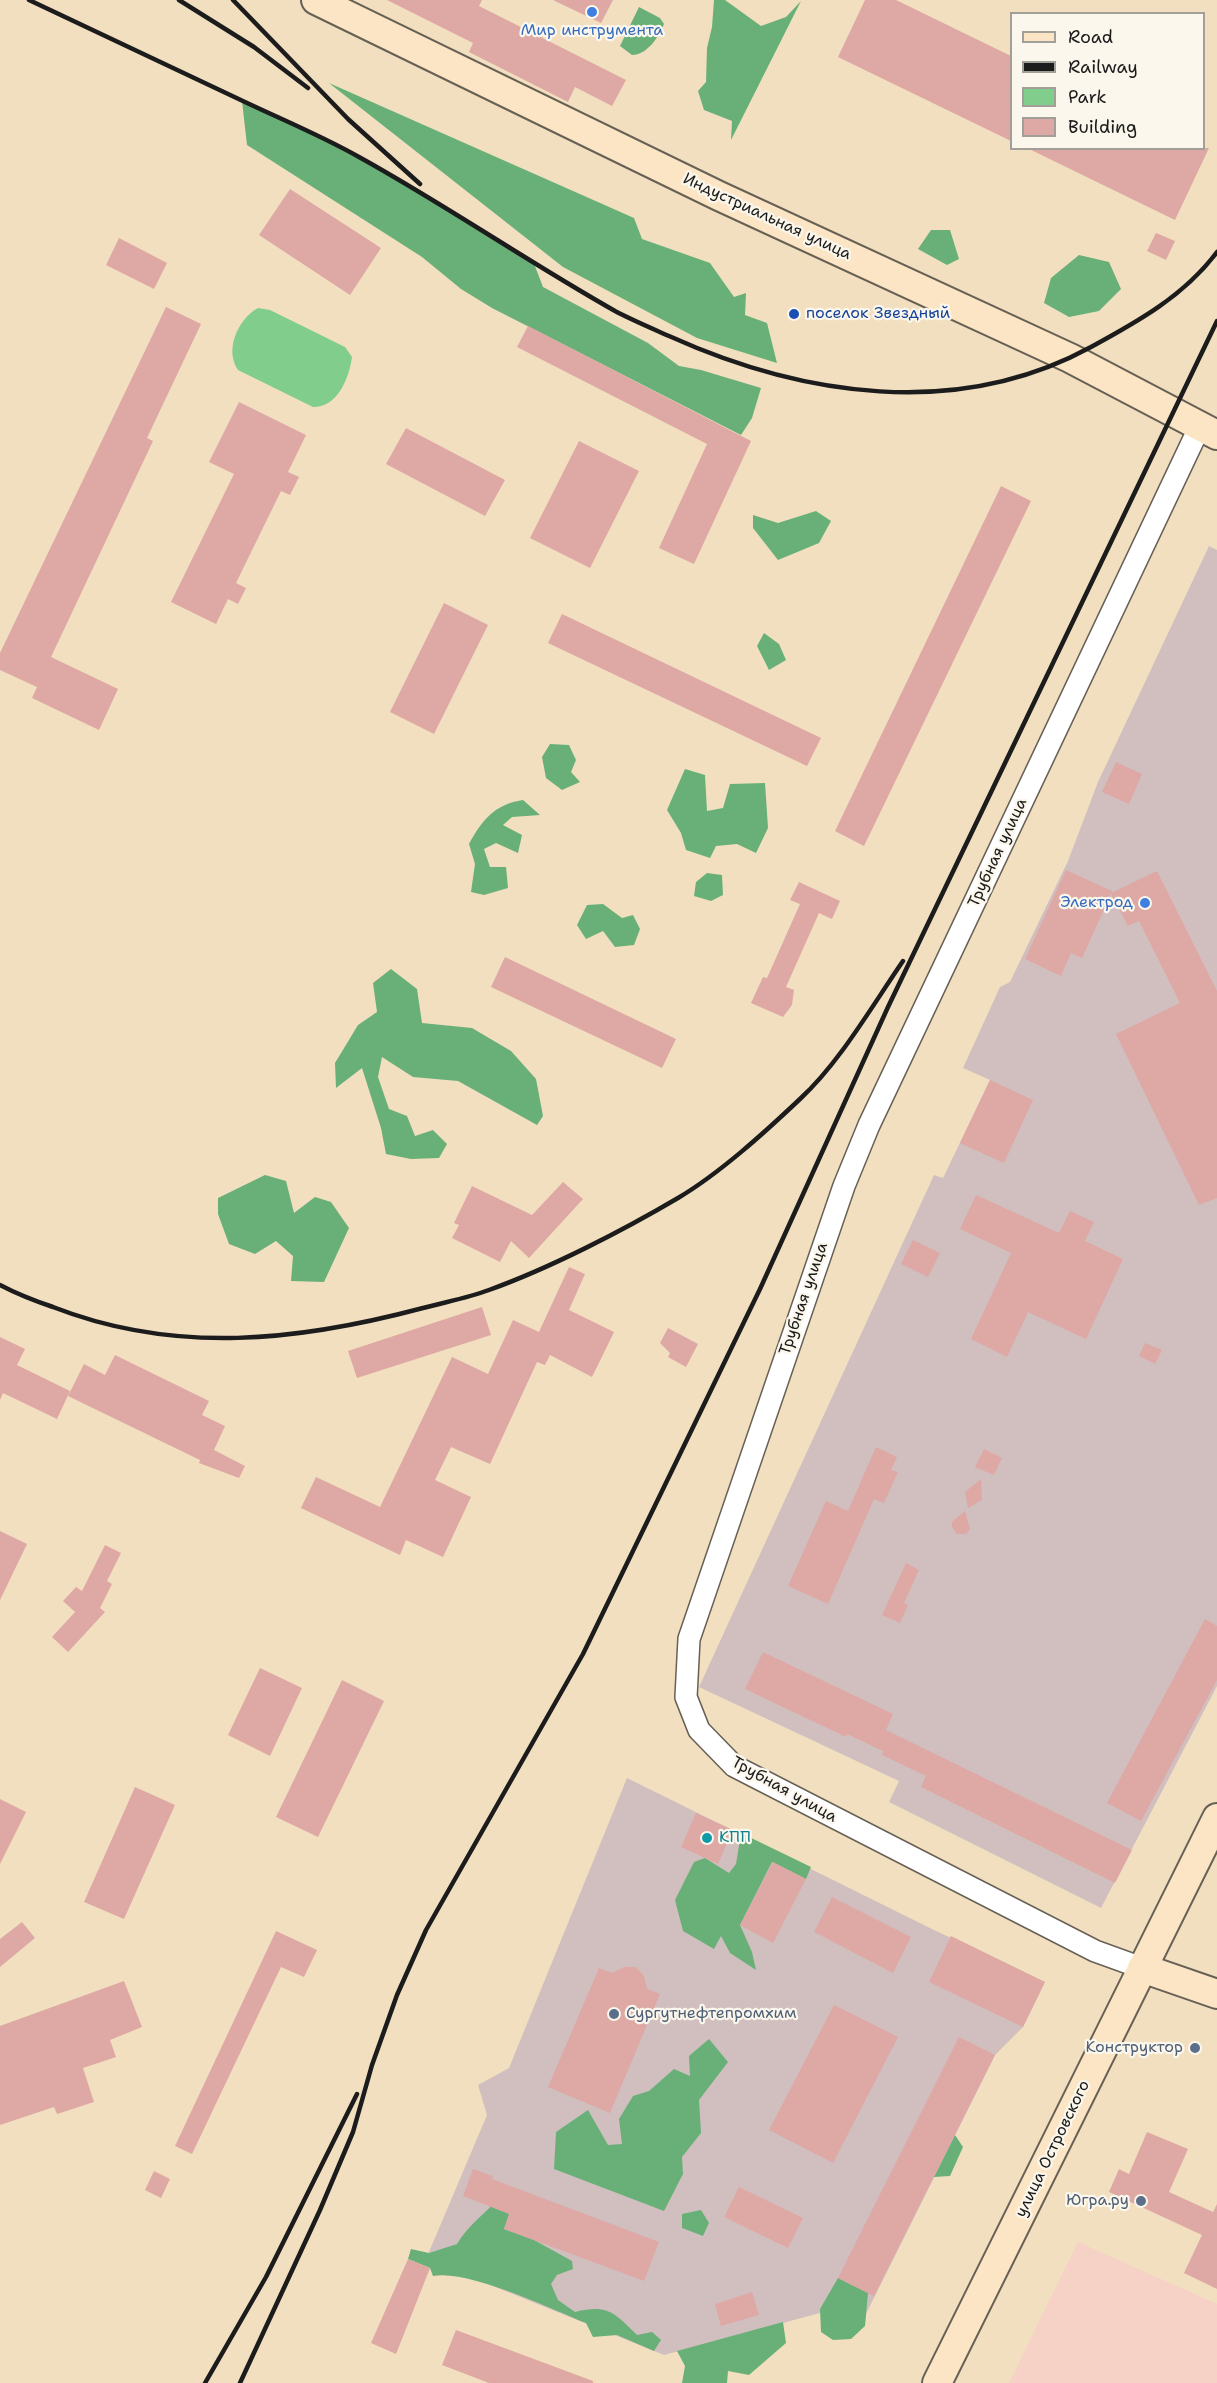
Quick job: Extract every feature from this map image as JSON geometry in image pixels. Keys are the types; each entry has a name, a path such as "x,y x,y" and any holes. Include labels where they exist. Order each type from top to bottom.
{"main road":[{"name":"Индустриальная улица","path":"316,0 719,196 1070,358 1209,431"},
{"name":"улица Островского","path":"937,2383 1217,1818"},
{"path":"1142,1968 1217,1995"}],"street":[{"name":"Трубная улица","path":"1142,1968 1095,1951 734,1766 699,1730 686,1697 689,1639 844,1186 869,1125 1209,431"}],"shaded area":[{"path":"1209,546 1217,550 1217,1686 1101,1908 889,1802 899,1781 699,1687 934,1175 943,1178 990,1080 963,1068 1000,987 1010,982 1068,861 1098,782"},
{"path":"627,1778 934,1930 1045,1982 1023,2027 995,2055 864,2318 842,2307 664,2355 426,2259 487,2115 478,2085 509,2068"},
{"path":"1078,2242 1217,2304 1217,2383 1009,2383"}],"green space":[{"path":"714,0 725,0 761,26 786,17 801,1 731,140 732,121 704,110 698,91 706,82 707,48 712,27"},
{"path":"639,7 660,18 664,24 656,40 647,49 632,55 620,46"},
{"path":"329,83 634,218 642,239 710,263 734,297 746,293 745,315 767,323 777,363 697,338 563,267"},
{"path":"242,101 358,156 430,197 533,261 543,287 648,343 679,366 701,370 761,388 752,418 741,435 492,308 461,289 422,257 247,145"},
{"path":"931,230 950,230 959,259 947,265 918,249"},
{"path":"1079,255 1109,262 1121,289 1099,311 1069,317 1044,303 1051,278"},
{"path":"258,308 270,310 345,347 352,357 345,382 336,397 322,406 313,407 238,370 232,353 235,336 244,320"},
{"path":"816,511 831,521 819,543 778,560 753,528 753,515 778,523"},
{"path":"764,633 779,644 786,660 769,670 757,646"},
{"path":"550,744 569,745 576,760 571,772 580,782 562,790 546,778 542,757"},
{"path":"685,769 705,775 707,811 723,808 730,784 765,783 768,828 756,853 737,844 716,846 710,858 686,850 681,833 667,810"},
{"path":"523,800 540,815 512,817 503,825 522,835 518,853 496,843 484,849 490,867 506,867 508,888 484,895 471,892 475,864 469,844 490,814 505,805"},
{"path":"707,873 722,875 723,895 711,901 694,896 696,882"},
{"path":"603,904 622,918 633,915 640,929 634,945 615,947 603,931 586,939 577,925 587,905"},
{"path":"391,969 417,989 422,1023 472,1028 511,1051 536,1079 543,1116 537,1125 458,1081 413,1077 382,1057 378,1077 389,1109 407,1116 415,1136 433,1130 447,1144 439,1158 411,1159 386,1154 381,1128 362,1068 336,1088 335,1063 358,1025 377,1012 373,983"},
{"path":"265,1175 286,1181 294,1213 315,1197 331,1202 349,1228 324,1282 291,1281 293,1256 276,1241 255,1254 229,1244 218,1214 218,1198"},
{"path":"741,1833 811,1867 806,1879 772,1862 740,1925 752,1952 756,1970 730,1953 721,1936 714,1949 683,1931 675,1900 694,1862 705,1858 729,1873 736,1864"},
{"path":"709,2039 728,2062 699,2100 701,2133 682,2157 683,2174 664,2211 554,2169 556,2132 588,2110 608,2145 622,2144 619,2119 633,2096 649,2091 674,2069 690,2076 689,2056"},
{"path":"955,2135 963,2147 950,2176 934,2177"},
{"path":"500,2197 516,2197 504,2229 534,2240 572,2261 573,2269 557,2275 551,2284 558,2300 575,2312 596,2309 610,2312 637,2335 652,2332 661,2340 654,2351 617,2335 593,2337 586,2323 488,2284 448,2275 433,2276 430,2268 408,2259 411,2249 429,2253 457,2244 471,2225"},
{"path":"701,2210 709,2223 703,2236 682,2228 682,2214"},
{"path":"838,2278 868,2293 865,2326 851,2339 833,2340 821,2332 820,2309"},
{"path":"783,2322 786,2343 749,2375 728,2371 727,2383 682,2383 685,2366 677,2351"}],"building":[{"path":"387,0 482,0 479,6 626,80 612,106 575,87 568,102 469,52 473,43"},
{"name":"Мир инструмента","path":"553,0 613,0 601,23"},
{"path":"865,0 896,0 1010,56 1010,141 838,57"},
{"path":"1209,148 1175,220 1031,150 1205,150"},
{"path":"290,189 381,248 350,295 259,235"},
{"path":"1156,233 1175,241 1166,260 1147,251"},
{"path":"119,238 167,263 154,289 106,265"},
{"path":"166,307 201,324 147,438 153,441 51,657 118,689 99,730 32,698 37,687 0,670 0,653"},
{"path":"528,326 751,441 694,564 659,548 707,444 517,347"},
{"path":"239,402 306,435 288,472 299,477 290,495 281,491 236,583 246,588 238,604 228,599 216,624 171,602 234,474 209,462"},
{"path":"406,428 505,480 485,516 386,464"},
{"path":"579,441 639,471 590,568 530,538"},
{"path":"1001,486 1031,501 864,846 835,831"},
{"path":"444,603 488,625 434,734 390,712"},
{"path":"562,614 821,738 807,766 548,643"},
{"path":"1116,762 1142,774 1129,804 1102,792"},
{"path":"1066,870 1112,891 1111,893 1157,871 1217,991 1217,1198 1199,1205 1116,1034 1180,1003 1139,921 1128,926 1111,894 1082,958 1071,953 1061,976 1025,959"},
{"path":"799,882 840,901 832,919 819,913 786,987 794,990 792,1005 783,1017 751,1003 763,977 767,978 800,904 790,900"},
{"path":"505,957 676,1039 662,1068 491,987"},
{"path":"990,1080 1033,1100 1004,1163 960,1143"},
{"path":"563,1182 583,1199 529,1258 511,1241 500,1262 452,1238 459,1225 454,1223 472,1186 532,1215"},
{"path":"976,1195 1059,1233 1070,1211 1094,1222 1085,1241 1123,1259 1086,1339 1028,1312 1007,1357 971,1339 1011,1253 960,1229"},
{"path":"913,1240 940,1253 928,1277 901,1264"},
{"path":"569,1267 585,1274 569,1310 614,1332 592,1377 550,1355 545,1365 537,1362 490,1464 451,1447 435,1480 471,1497 443,1557 406,1540 400,1555 301,1508 316,1477 380,1507 452,1357 488,1374 513,1320 539,1332"},
{"path":"482,1307 491,1335 357,1378 348,1351"},
{"path":"668,1328 698,1344 686,1367 668,1357 670,1353 660,1343"},
{"path":"0,1337 25,1349 17,1365 70,1391 57,1419 3,1393 0,1400"},
{"path":"1145,1343 1162,1350 1155,1364 1139,1356"},
{"path":"115,1355 209,1401 202,1415 225,1426 214,1450 245,1466 239,1478 199,1463 200,1460 68,1396 84,1364 105,1375"},
{"path":"876,1447 897,1457 891,1470 898,1472 884,1503 874,1499 828,1604 788,1586 826,1501 848,1511"},
{"path":"984,1449 1002,1458 994,1475 975,1467"},
{"path":"981,1479 982,1500 968,1508 965,1492"},
{"path":"965,1511 970,1529 966,1534 957,1534 952,1527 952,1522"},
{"path":"0,1531 27,1544 0,1600"},
{"path":"105,1545 121,1553 107,1581 112,1584 100,1608 105,1612 68,1652 52,1637 75,1612 63,1601 76,1587 82,1591"},
{"path":"906,1563 919,1570 904,1603 908,1605 900,1623 882,1615"},
{"path":"1205,1619 1217,1626 1217,1680 1141,1821 1107,1803"},
{"path":"763,1652 893,1714 886,1730 1132,1850 1115,1883 921,1787 926,1776 882,1755 883,1751 847,1734 846,1737 745,1689"},
{"path":"260,1668 302,1688 270,1756 228,1735"},
{"path":"342,1680 384,1701 318,1837 276,1817"},
{"path":"135,1787 175,1805 124,1919 84,1902"},
{"path":"0,1799 26,1812 0,1864"},
{"name":"КПП","path":"696,1813 733,1830 718,1864 681,1847"},
{"path":"773,1862 806,1879 773,1943 740,1925"},
{"path":"832,1897 911,1937 893,1973 814,1932"},
{"path":"22,1922 35,1938 0,1967 0,1939"},
{"path":"276,1931 317,1950 304,1977 281,1967 192,2154 175,2146"},
{"path":"951,1936 1045,1982 1023,2027 929,1982"},
{"path":"624,1967 636,1967 644,1976 647,1989 660,1994 610,2113 548,2087 599,1968 612,1973"},
{"path":"124,1981 142,2027 110,2040 116,2057 83,2068 94,2102 57,2114 54,2107 0,2125 0,2026"},
{"path":"834,2005 898,2037 833,2163 769,2130"},
{"path":"959,2037 995,2055 874,2296 838,2278"},
{"path":"1147,2132 1188,2149 1169,2192 1213,2212 1217,2204 1217,2289 1184,2273 1202,2235 1109,2192 1119,2169 1129,2174"},
{"path":"473,2169 493,2176 492,2179 659,2242 644,2281 504,2229 509,2214 463,2196"},
{"path":"154,2171 170,2179 161,2198 145,2190"},
{"path":"739,2187 803,2218 788,2248 724,2217"},
{"path":"408,2259 430,2268 396,2354 371,2343"},
{"path":"752,2292 759,2315 721,2326 715,2304"},
{"path":"456,2330 593,2381 593,2383 489,2383 442,2365"}],"railway":[{"path":"29,0 345,149 628,318 720,357 772,373 826,385 880,391 934,391 987,385 1040,370 1091,347 1159,307 1190,282 1217,252"},
{"path":"179,0 254,47 308,88"},
{"path":"233,0 348,119 420,184"},
{"path":"240,2383 320,2210 353,2132 372,2065 397,1995 426,1930 583,1654 760,1289 888,1007 1217,321"},
{"path":"0,1285 40,1302 99,1322 145,1332 191,1337 238,1338 330,1329 465,1298 489,1290 561,1260 610,1236 678,1198 726,1165 800,1099 829,1068 903,961"},
{"path":"205,2383 266,2277 357,2094"}],"place":[{"name":"Мир инструмента","path":"592,12"},
{"name":"поселок Звездный","path":"794,314"},
{"name":"Электрод","path":"1145,903"},
{"name":"КПП","path":"707,1838"},
{"name":"Сургутнефтепромхим","path":"614,2014"},
{"name":"Конструктор","path":"1195,2048"},
{"name":"Югра.ру","path":"1141,2201"}]}
